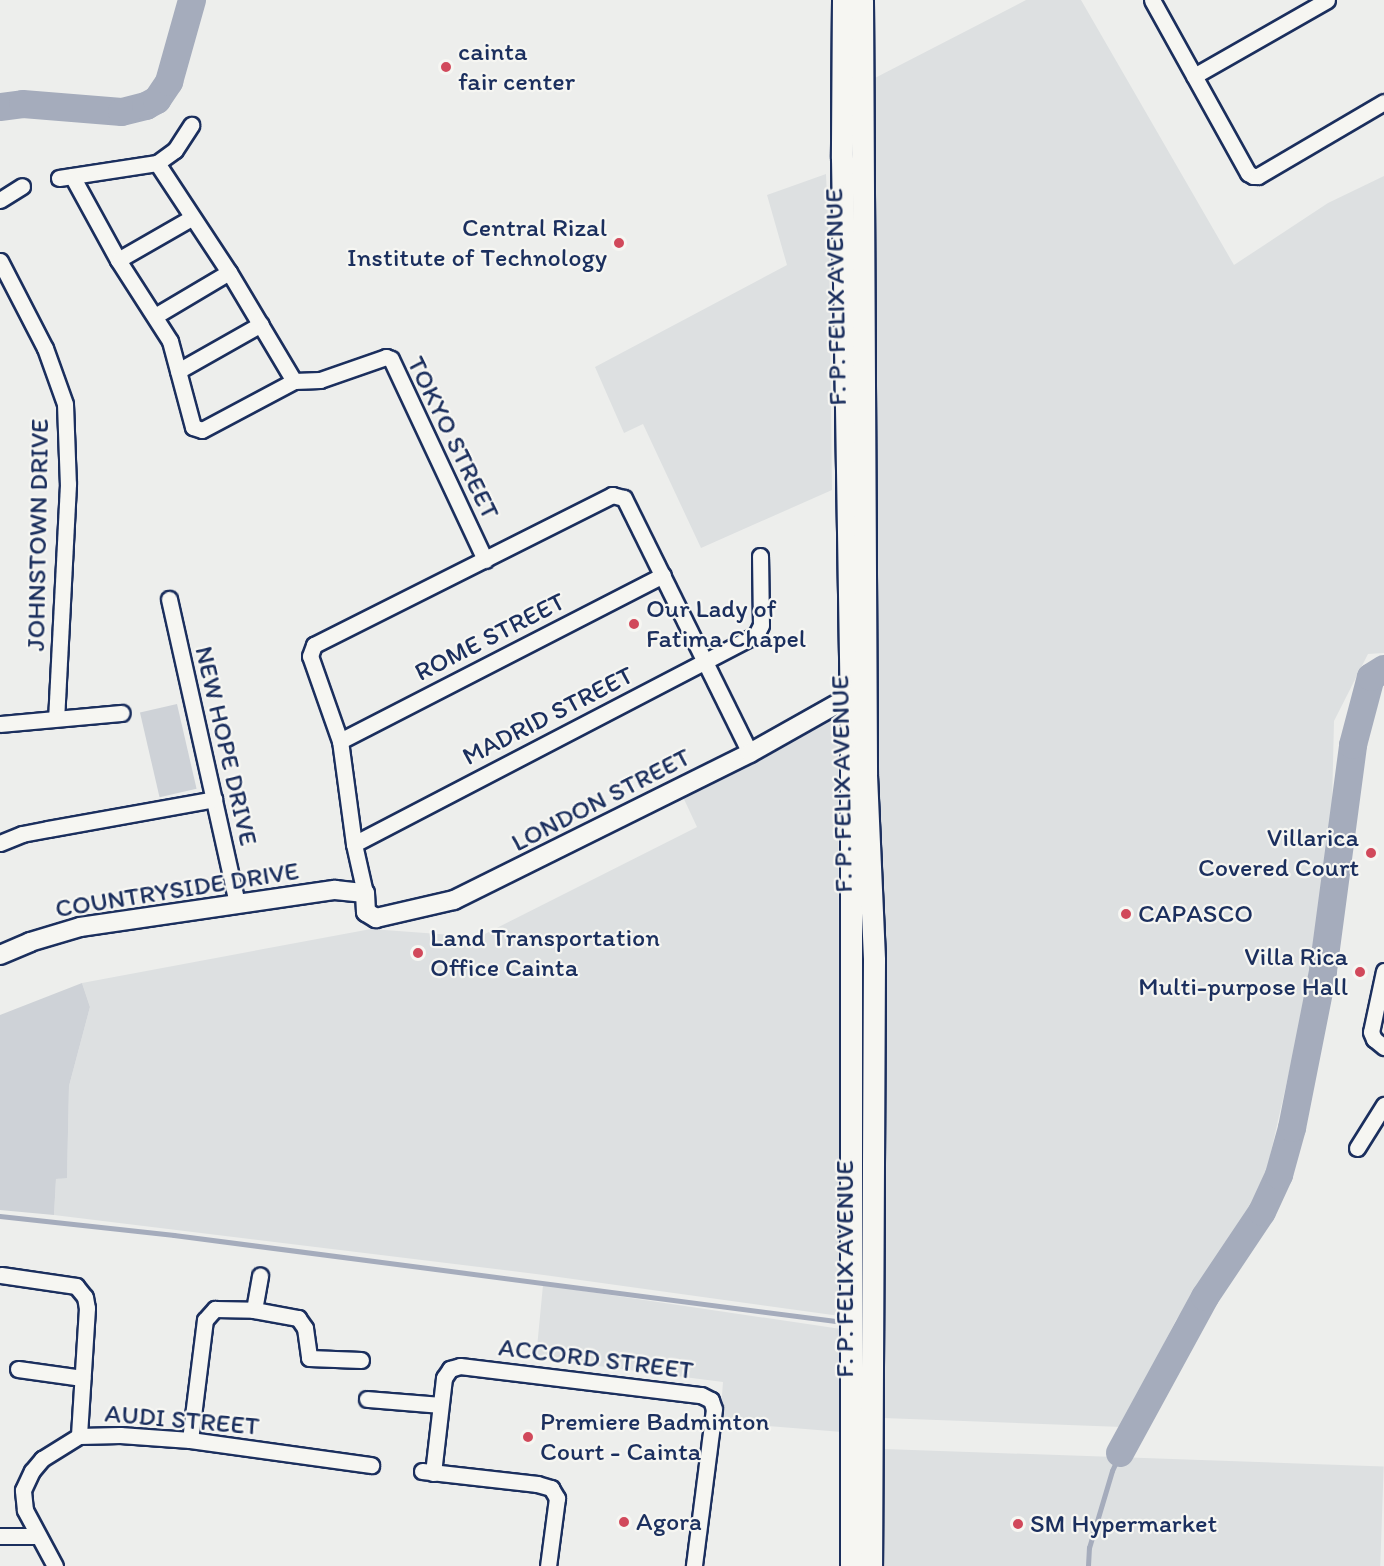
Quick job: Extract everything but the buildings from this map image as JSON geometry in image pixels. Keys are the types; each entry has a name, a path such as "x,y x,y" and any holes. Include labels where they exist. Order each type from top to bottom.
{"main road":[{"name":"F. P. FELIX AVENUE","path":"843,0 854,310 858,691 851,1566"},
{"name":"F. P. FELIX AVENUE","path":"854,310 862,0"},
{"name":"F. P. FELIX AVENUE","path":"858,691 866,776 874,960 871,1566"}],"street":[{"path":"1152,0 1248,173 1258,176 1384,102"},
{"path":"1194,76 1327,0"},
{"path":"191,125 175,150 157,163 191,218 229,272 294,381"},
{"name":"TOKYO STREET","path":"157,163 65,177 170,341 193,427 202,430 294,381 320,380 381,357 391,359 486,560"},
{"path":"0,200 22,186"},
{"path":"118,260 191,218"},
{"name":"JOHNSTOWN DRIVE","path":"0,261 45,348 65,404 68,483 56,718"},
{"path":"154,316 229,272"},
{"path":"178,371 261,324"},
{"path":"365,893 354,844 340,741 310,657 314,645 612,495 624,498 750,753"},
{"name":"MADRID STREET","path":"354,844 756,635 761,630 760,556"},
{"name":"ROME STREET","path":"340,741 663,575"},
{"name":"NEW HOPE DRIVE","path":"168,599 237,903"},
{"name":"LONDON STREET","path":"365,893 366,912 376,918 454,900 750,753 858,691"},
{"path":"0,724 122,714"},
{"path":"0,843 22,834 48,828 214,799"},
{"name":"COUNTRYSIDE DRIVE","path":"0,955 81,927 335,890 365,893"},
{"path":"1384,971 1371,1032 1374,1039 1384,1047"},
{"path":"1357,1148 1384,1106"},
{"path":"1,1275 76,1286 85,1297 87,1308 79,1437"},
{"path":"254,1310 260,1276"},
{"path":"190,1440 205,1320 215,1309 254,1310 298,1318 305,1328 309,1358 361,1360"},
{"name":"ACCORD STREET","path":"548,1566 557,1498 551,1488 537,1484 428,1472 444,1378 450,1369 460,1365 701,1395 711,1400 714,1408 694,1566"},
{"path":"18,1369 82,1378"},
{"path":"367,1399 440,1405"},
{"name":"AUDI STREET","path":"55,1566 24,1510 23,1490 32,1471 42,1460 79,1437 120,1435 190,1440 372,1465"},
{"path":"0,1536 38,1536"}],"shaded area":[{"path":"1026,0 1081,0 1234,265 1328,203 1384,176 1384,653 1368,654 1334,721 1330,891 1268,1165 1251,1212 1176,1320 1122,1427 883,1418 880,1290 882,1087 871,80"},
{"path":"826,174 832,490 701,548 643,424 624,433 595,367 787,265 767,195"},
{"path":"177,704 197,789 160,797 140,713"},
{"path":"838,717 840,1316 544,1275 54,1215 56,1179 67,1177 69,1086 90,1007 82,983 371,929 479,937 697,827 683,797"},
{"path":"82,983 90,1007 69,1086 67,1178 56,1179 54,1215 0,1210 0,1015"},
{"path":"543,1285 841,1329 842,1432 720,1422 723,1382 536,1358"},
{"path":"884,1449 1384,1466 1380,1566 880,1566"}],"waterway":[{"path":"0,107 23,104 122,112 146,106 157,100 169,82 192,0"},
{"path":"1120,1453 1205,1297 1262,1212 1279,1175 1292,1128 1323,971 1353,745 1371,677 1384,669"},
{"path":"0,1216 174,1235 835,1321"},
{"path":"1088,1566 1089,1548 1112,1471 1120,1453"}],"place":[{"name":"cainta fair center","path":"446,67"},
{"name":"Central Rizal Institute of Technology","path":"619,243"},
{"name":"Our Lady of Fatima Chapel","path":"634,624"},
{"name":"Villarica Covered Court","path":"1371,853"},
{"name":"CAPASCO","path":"1126,914"},
{"name":"Land Transportation Office Cainta","path":"418,953"},
{"name":"Villa Rica Multi-purpose Hall","path":"1360,972"},
{"name":"Premiere Badminton Court - Cainta","path":"528,1437"},
{"name":"Agora","path":"624,1522"},
{"name":"SM Hypermarket","path":"1018,1524"}]}
